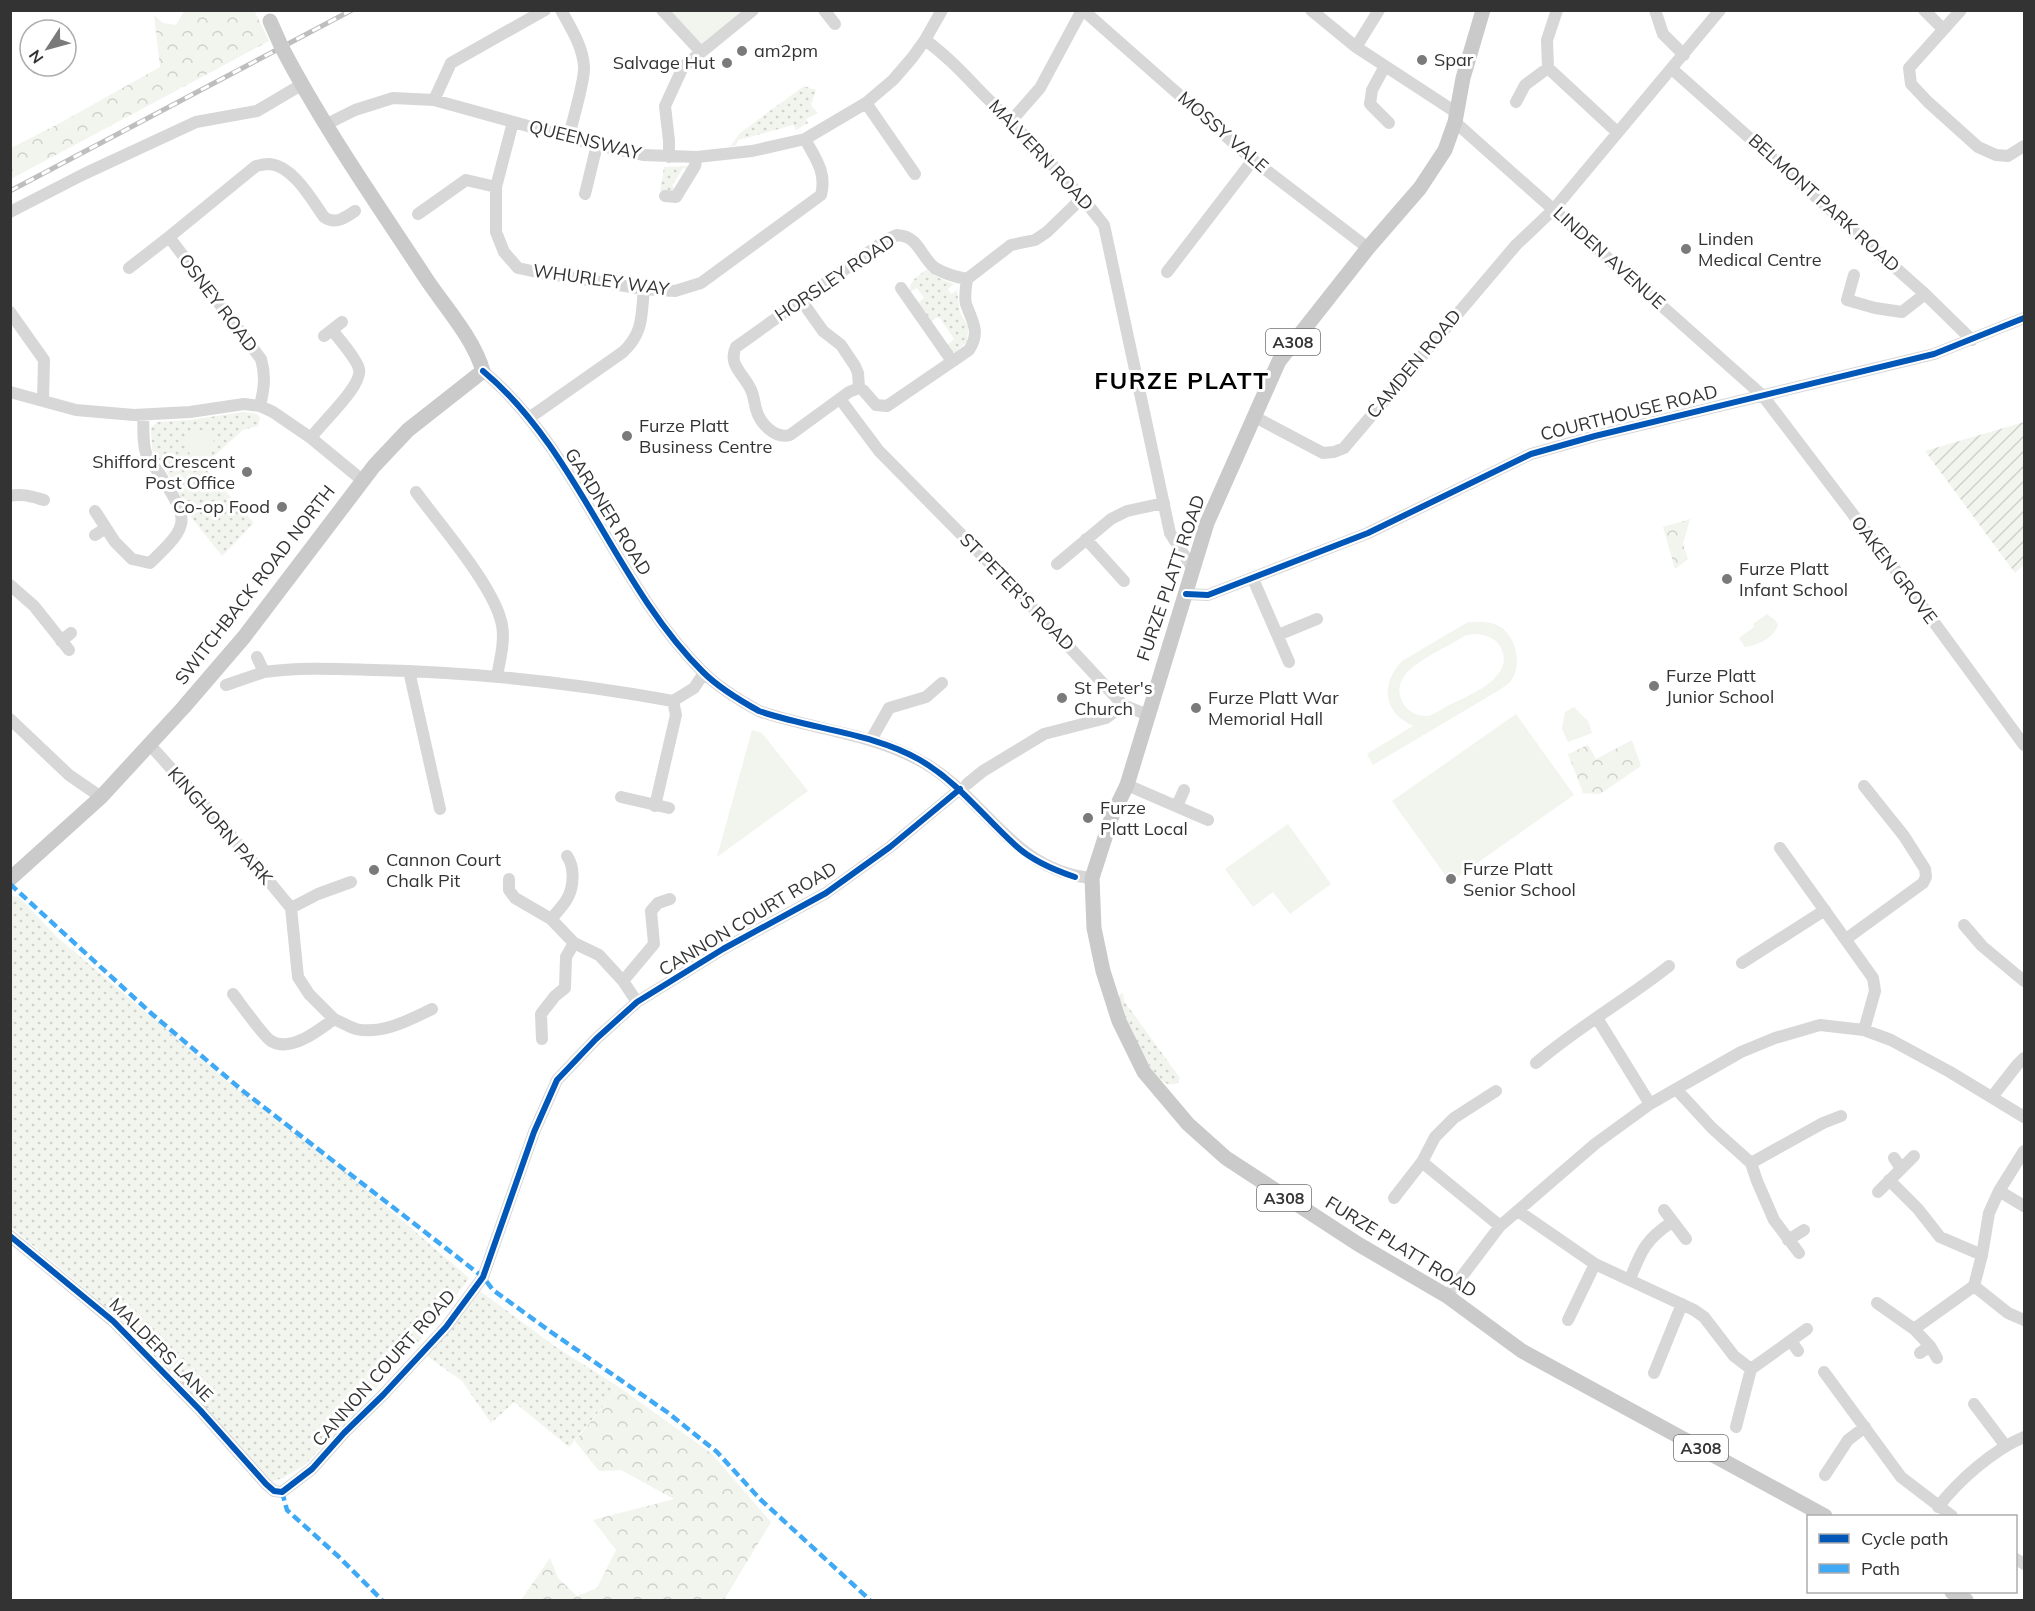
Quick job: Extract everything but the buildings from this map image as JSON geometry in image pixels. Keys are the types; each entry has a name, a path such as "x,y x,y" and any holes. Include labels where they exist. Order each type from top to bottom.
{"main road":[{"name":"A308","path":"1456,118 1463,78 1483,10"},
{"name":"GARDNER ROAD","path":"268,16 301,85 325,125 462,331 483,371"},
{"name":"FURZE PLATT ROAD","path":"1456,118 1445,150 1420,188 1368,248 1279,361 1207,523 1159,674 1127,785 1112,816 1092,878 1094,928 1103,971 1119,1021 1144,1072 1188,1124 1226,1158 1358,1244 1447,1296 1522,1351 1823,1515"},
{"name":"SWITCHBACK ROAD NORTH","path":"10,879 101,797 150,745 244,637 362,480 408,430 483,371"}],"street":[{"path":"434,100 452,63 545,10"},
{"path":"561,10 573,30 585,69 569,137"},
{"path":"662,10 701,52"},
{"path":"669,157 665,106 683,67 753,10"},
{"path":"824,10 835,24"},
{"name":"QUEENSWAY","path":"325,125 355,110 393,98 434,100 597,145 643,155 697,157 752,151 805,139 866,103 893,80 925,40 942,10"},
{"path":"1011,121 1040,88 1082,10"},
{"name":"MOSSY VALE","path":"1082,10 1253,160 1368,248"},
{"name":"LINDEN AVENUE","path":"1311,10 1356,47 1456,118 1763,396"},
{"path":"1356,47 1379,10"},
{"path":"1557,10 1547,40 1548,68 1617,132"},
{"path":"1655,10 1662,34 1684,55"},
{"name":"CAMDEN ROAD","path":"1255,417 1323,453 1344,448 1516,245 1554,209 1720,10"},
{"path":"1923,10 1943,29"},
{"path":"1961,10 1909,68 1911,84 1978,147 1996,155 2008,156 2025,146"},
{"name":"MALVERN ROAD","path":"925,40 940,51 1011,121 1104,225 1170,533 1194,569"},
{"path":"1385,66 1372,90 1370,104 1389,123"},
{"path":"1516,102 1525,85 1548,68"},
{"name":"BELMONT PARK ROAD","path":"1672,69 1925,294 1972,340"},
{"path":"10,212 84,174 196,122 257,111 301,85"},
{"path":"866,103 915,174"},
{"name":"WHURLEY WAY","path":"513,122 496,187 496,232 504,252 518,268 644,290 675,291 701,283 821,195 824,182 821,170 805,139"},
{"path":"585,194 597,145"},
{"path":"665,196 675,197 695,166 697,157"},
{"path":"1167,272 1253,160"},
{"path":"129,268 256,166 271,164 286,171 300,183 324,217 329,220 336,221 355,211"},
{"path":"418,214 466,180 496,187"},
{"path":"859,388 876,405 884,407 969,350 974,342 976,329 965,302 967,279 1011,244 1035,240 1047,232 1082,198"},
{"path":"317,229 329,220"},
{"name":"HORSLEY ROAD","path":"840,399 790,435 777,435 768,428 756,411 752,390 734,362 734,352 739,344 886,240 897,235 910,237 936,268 946,274 967,279"},
{"name":"OSNEY ROAD","path":"169,237 261,359 264,370 264,387 260,406"},
{"path":"1854,275 1847,300 1875,308 1902,312 1925,294"},
{"path":"901,288 952,361"},
{"path":"529,418 624,352 634,341 640,329 644,290"},
{"path":"801,300 823,331 841,345 855,366 859,388"},
{"path":"10,312 44,360 43,400"},
{"name":"COURTHOUSE ROAD","path":"1186,594 1208,595 1368,534 1531,454 1595,436 1934,354 2025,318"},
{"path":"311,438 351,392 359,379 359,368 333,330"},
{"name":"GARDNER ROAD","path":"483,371 506,390 529,418 574,483 631,577 679,647 704,673 732,695 759,711 889,745 920,760 964,786 1016,846 1049,867 1075,877 1092,878"},
{"path":"840,399 859,388"},
{"path":"10,392 76,410 143,415 190,412 244,404 260,406 311,438 362,480"},
{"name":"OAKEN GROVE","path":"1763,396 2025,745"},
{"name":"ST PETER'S ROAD","path":"840,399 869,439 1124,705 1148,715"},
{"path":"95,511 116,542 132,560 151,569 174,539 182,523 177,501 146,453 143,415"},
{"path":"416,492 483,583 497,609 502,626 498,676"},
{"path":"10,496 29,496 44,500"},
{"path":"1057,564 1111,519 1127,511 1164,503"},
{"path":"95,535 106,528"},
{"path":"1086,539 1124,581"},
{"path":"1253,579 1289,662"},
{"path":"10,585 34,606 67,642"},
{"path":"1278,635 1317,619"},
{"path":"257,657 264,672"},
{"path":"226,685 264,672 292,668 409,671 498,676 600,688 673,701 693,688 704,673"},
{"path":"409,671 440,809"},
{"path":"872,740 889,708 926,697 942,683"},
{"path":"655,806 676,715 673,701"},
{"name":"CANNON COURT ROAD","path":"282,1492 312,1469 344,1433 383,1395 446,1327 483,1277 534,1132 557,1080 596,1039 637,1002 723,949 826,894 890,847 983,771 1044,734 1106,718 1124,705"},
{"path":"10,719 69,774 101,797"},
{"name":"KINGHORN PARK","path":"150,745 225,828 291,908"},
{"path":"1127,785 1208,820"},
{"path":"1846,939 1923,883 1926,877 1925,869 1904,836 1864,786"},
{"path":"1872,797 1884,789"},
{"path":"1177,806 1184,790"},
{"path":"621,797 669,808"},
{"path":"1780,848 1873,978 1875,991 1864,1030"},
{"path":"551,919 568,898 573,864 567,856"},
{"path":"509,879 509,890 515,898 551,919 574,943 599,955 623,981 637,1002"},
{"path":"351,882 318,894 291,908 298,976 309,994 334,1019 356,1029 394,1026 432,1009"},
{"path":"623,981 654,944 651,911 658,903 670,898"},
{"path":"1742,963 1825,910"},
{"path":"1970,925 1982,946 2025,981"},
{"path":"542,1039 542,1014 555,996 565,988 566,957 574,943"},
{"path":"1536,1063 1566,1038 1669,966"},
{"path":"233,994 270,1041 284,1045 316,1032 334,1019"},
{"path":"1597,1018 1650,1104"},
{"path":"1447,1296 1500,1226 1586,1151 1650,1104 1741,1052 1774,1038 1820,1025 1864,1030 1891,1040 2025,1117"},
{"path":"1992,1097 2025,1058"},
{"path":"1676,1089 1712,1128 1751,1163 1774,1220 1799,1253"},
{"path":"1394,1198 1422,1162 1436,1137 1454,1118 1496,1091"},
{"path":"1751,1163 1832,1115"},
{"path":"1914,1329 1974,1286 1989,1212 1999,1191 2025,1151"},
{"path":"1878,1192 1889,1180 1897,1163 1914,1156"},
{"path":"1422,1162 1500,1226"},
{"path":"1889,1180 1918,1209 1940,1237 1982,1255"},
{"path":"1999,1191 2025,1206"},
{"path":"1664,1210 1686,1239"},
{"path":"1518,1211 1594,1264 1683,1304 1704,1317 1734,1356 1752,1369"},
{"path":"1630,1279 1640,1252 1656,1232 1672,1222"},
{"path":"1788,1240 1804,1230"},
{"name":"MALDERS LANE","path":"10,1236 113,1321 200,1410 266,1485 274,1491 282,1492"},
{"path":"1568,1320 1580,1306 1594,1264"},
{"path":"1974,1286 2008,1313 2025,1320"},
{"path":"1884,1303 1914,1329 1925,1350 1937,1358"},
{"path":"1653,1364 1683,1304"},
{"path":"1751,1422 1737,1422 1752,1369 1794,1346 1807,1329"},
{"path":"1824,1372 1828,1388 1865,1427 1901,1477 1950,1515"},
{"path":"1980,1406 2005,1445"},
{"path":"1825,1475 1848,1440 1865,1427"},
{"path":"1938,1507 1949,1493 2005,1445 2025,1437"}],"green space":[{"path":"254,10 269,41 11,179 11,148 160,67 154,15 163,23 176,25 184,11"},
{"path":"670,11 743,11 702,44"},
{"path":"804,86 816,90 811,105 818,113 806,119 808,123 796,130 793,125 738,140 736,145 730,147 740,133"},
{"path":"689,166 688,170 683,168 672,186 677,191 660,191 664,167"},
{"path":"927,269 939,278 954,284 948,289 951,294 957,290 960,313 968,326 967,342 955,352 952,352 947,345 954,339 939,317 931,321 918,303 924,298 917,288 910,292 913,281"},
{"path":"243,412 257,414 260,418 258,426 243,430 203,466 254,523 222,556 187,512 174,483 152,449 151,428 157,422 190,420"},
{"path":"2024,422 2024,565 2015,573 1925,451"},
{"path":"200,430 210,434 214,444 210,454 200,458 190,454 186,444 190,434"},
{"path":"1690,519 1683,544 1688,559 1675,569 1663,527"},
{"path":"1767,614 1778,625 1776,630 1764,641 1745,647 1739,638"},
{"path":"1468,622 1483,622 1497,625 1513,641 1517,665 1506,686 1373,765 1367,754 1413,726 1396,713 1388,697 1390,679 1402,661","holes":["1466,635 1488,636 1502,650 1504,661 1494,679 1474,693 1431,715 1419,715 1407,708 1399,689 1405,675 1425,659"]},
{"path":"1574,707 1588,721 1592,733 1568,742 1562,729 1565,712"},
{"path":"1516,714 1574,795 1450,882 1392,801"},
{"path":"752,730 762,733 808,791 717,857"},
{"path":"1632,740 1641,766 1600,794 1583,793 1568,754 1588,745 1596,759"},
{"path":"1288,824 1331,884 1290,914 1273,892 1253,907 1225,869"},
{"path":"10,895 20,898 57,937 237,1089 345,1171 469,1278 434,1325 306,1464 283,1478 270,1482 207,1410 124,1322 11,1227"},
{"path":"1123,993 1124,1001 1180,1078 1178,1083 1163,1082 1148,1063 1117,1002 1120,994"},
{"path":"480,1291 556,1347 619,1387 569,1447 514,1402 491,1423 462,1381 427,1356"},
{"path":"619,1387 711,1453 771,1522 724,1600 521,1600 550,1558 558,1578 577,1596 597,1588 616,1550 593,1520 674,1499 621,1470 599,1471 575,1441"}],"railway":[{"path":"10,191 352,10"}],"marked path":[{"path":"10,884 152,1014 243,1091 483,1277 493,1290 667,1412 717,1452 760,1499 870,1600"},
{"path":"282,1492 287,1510 382,1600"}],"cycle path":[{"path":"1186,594 1208,595 1368,533 1531,454 1595,436 1934,354 2024,318"},
{"path":"483,371 516,403 545,439 645,599 672,637 709,678 759,711 883,743 920,760 947,779 1021,850 1043,864 1075,877"},
{"path":"10,1236 113,1321 200,1410 266,1484 274,1491 282,1492 312,1469 344,1433 383,1395 446,1327 483,1277 534,1132 557,1080 596,1039 637,1002 723,949 826,893 890,847 960,789"}],"place":[{"name":"am2pm","path":"742,51"},
{"name":"Spar","path":"1422,60"},
{"name":"Salvage Hut","path":"727,63"},
{"name":"Linden Medical Centre","path":"1686,249"},
{"name":"Furze Platt Business Centre","path":"627,436"},
{"name":"Shifford Crescent Post Office","path":"247,472"},
{"name":"Co-op Food","path":"282,507"},
{"name":"Furze Platt Infant School","path":"1727,579"},
{"name":"Furze Platt Junior School","path":"1654,686"},
{"name":"St Peter's Church","path":"1062,698"},
{"name":"Furze Platt War Memorial Hall","path":"1196,708"},
{"name":"Furze Platt Local","path":"1088,818"},
{"name":"Cannon Court Chalk Pit","path":"374,870"},
{"name":"Furze Platt Senior School","path":"1451,879"}],"district":[{"name":"FURZE PLATT","path":"1182,381"}]}
